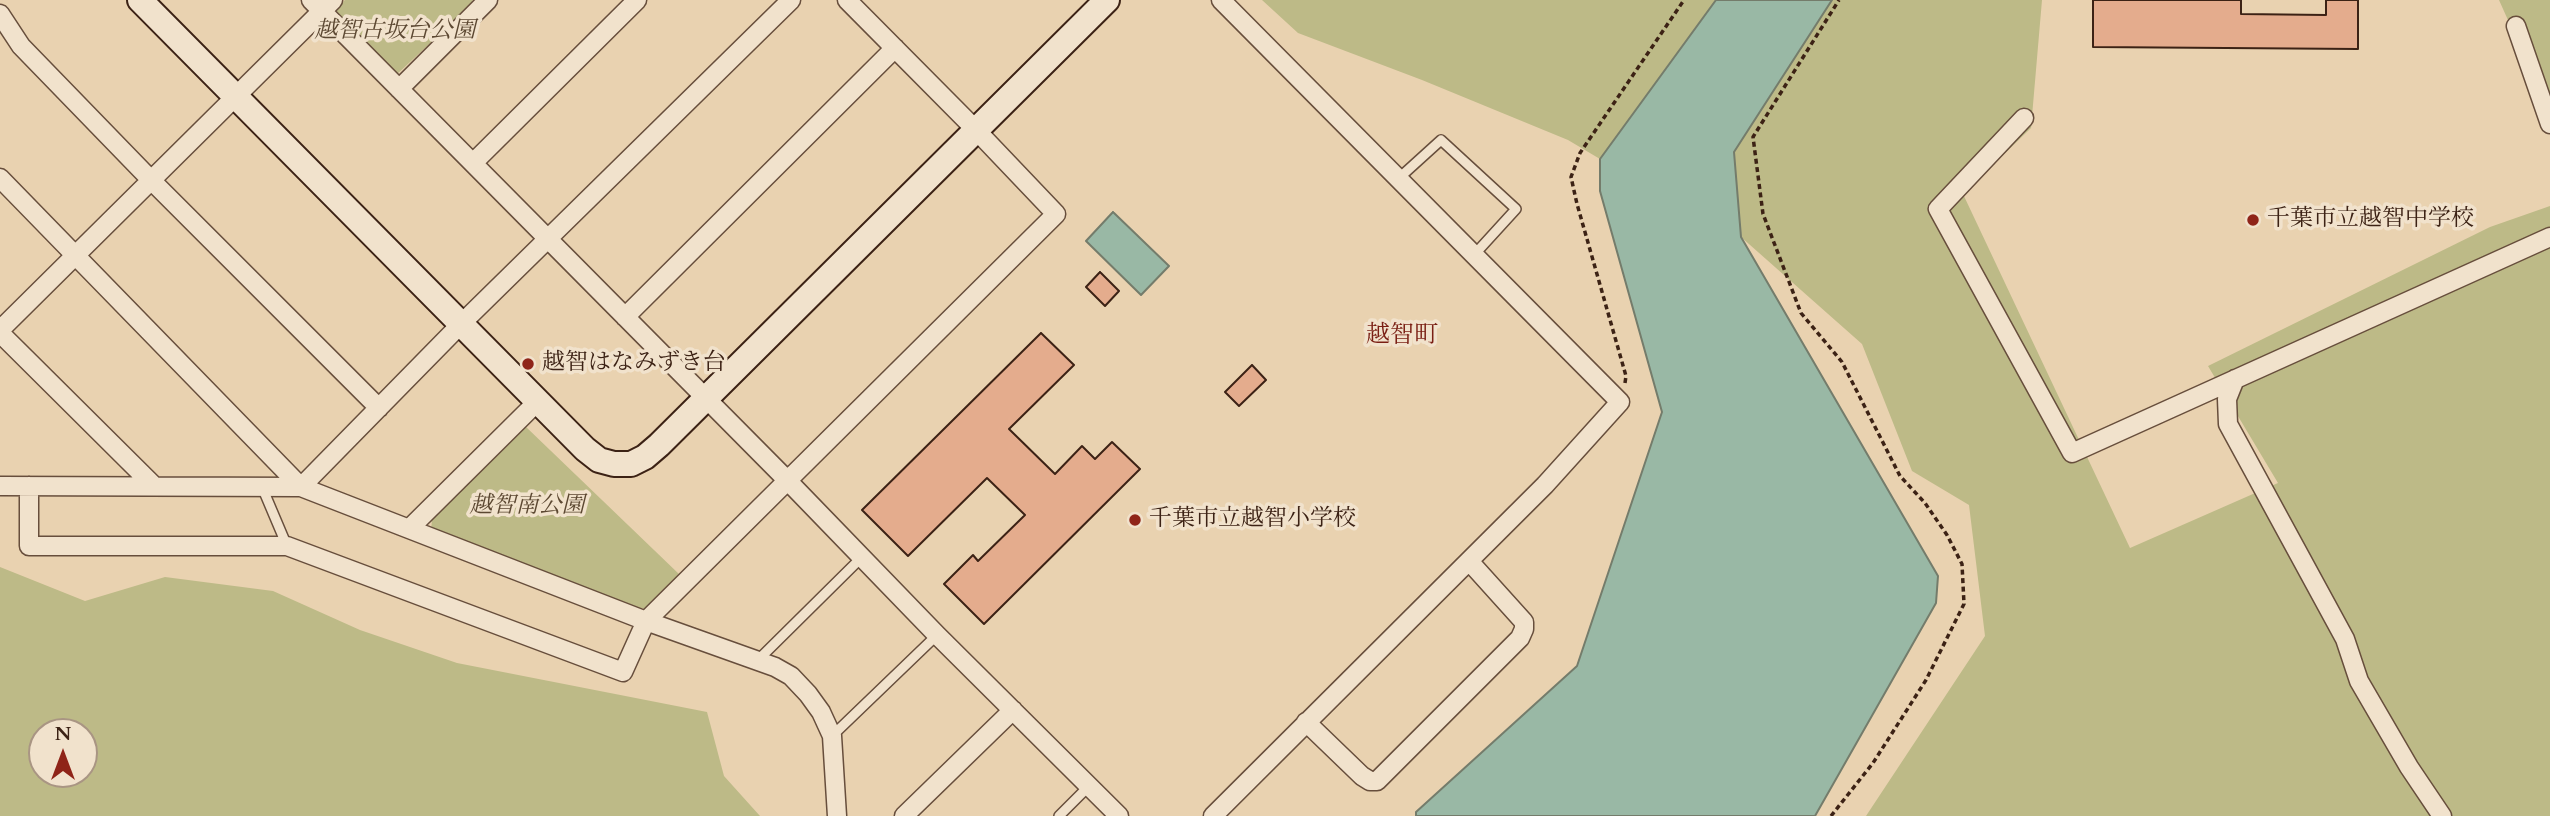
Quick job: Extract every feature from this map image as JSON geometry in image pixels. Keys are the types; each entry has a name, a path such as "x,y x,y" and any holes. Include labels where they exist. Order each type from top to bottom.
{"street":[{"path":"140,0 585,449 599,460 614,464 631,464 645,457 1107,0"},
{"path":"399,89 488,0"},
{"path":"473,163 637,0"},
{"path":"301,487 461,324 791,0"},
{"path":"29,486 29,546 287,546 622,672 646,621 1056,214 847,0"},
{"path":"1213,816 1545,485 1620,402 1221,0"},
{"path":"155,486 0,331 235,96 322,4 399,89 1119,816"},
{"path":"0,14 21,46 379,408"},
{"path":"2516,26 2550,124"},
{"path":"625,317 895,48"},
{"path":"2024,118 1938,209 2073,453 2550,237"},
{"path":"0,178 301,487"},
{"path":"2235,379 2227,399 2228,424 2344,639 2359,681 2409,767 2442,816"},
{"path":"410,528 538,401"},
{"path":"0,486 301,487 646,621 775,667 791,676 821,712 832,736 837,816"},
{"path":"1306,722 1362,776 1370,781 1377,781 1520,638 1524,629 1524,622 1468,561"},
{"path":"904,816 1013,710"}],"lane":[{"path":"1398,178 1441,140 1516,209 1474,255"},
{"path":"262,486 287,546"},
{"path":"757,661 861,558"},
{"path":"832,736 937,635"},
{"path":"1059,816 1089,786"}],"path":[{"path":"1620,402 1626,376 1571,177 1580,153 1684,0"},
{"path":"1831,816 1873,763 1926,680 1964,604 1962,564 1926,503 1900,476 1842,362 1801,313 1763,214 1753,137 1839,0"}],"green space":[{"name":"越智古坂台公園","path":"345,0 474,2 394,77 330,14"},
{"path":"1262,0 1716,0 1600,159 1568,140 1298,33"},
{"path":"1832,0 2042,0 2031,128 1963,194 2130,548 2278,483 2208,366 2490,227 2550,206 2550,816 1866,816 1985,636 1969,505 1912,471 1862,344 1741,237 1734,152"},
{"path":"2499,0 2550,0 2550,114"},
{"name":"越智南公園","path":"525,426 680,575 648,607 636,610 431,532 432,519"},
{"path":"0,567 85,601 165,577 273,591 360,630 457,663 707,712 724,776 760,816 0,816"}],"shaded area":[{"path":"1716,0 1832,0 1734,152 1741,237 1938,576 1936,603 1815,816 1416,816 1416,812 1577,666 1662,412 1600,191 1600,159"},
{"path":"1113,212 1169,266 1141,295 1086,241"}],"building":[{"path":"2093,0 2241,0 2241,14 2326,15 2326,0 2358,0 2358,49 2093,47"},
{"path":"1100,272 1119,291 1105,306 1086,287"},
{"path":"1041,333 1074,365 1009,429 1055,474 1082,446 1095,459 1112,442 1140,469 984,624 944,584 973,555 978,561 1025,515 987,478 908,556 862,510"},
{"path":"1252,365 1266,380 1239,406 1225,392"}],"place":[{"name":"千葉市立越智中学校","path":"2253,220"},
{"name":"越智はなみずき台","path":"528,364"},
{"name":"千葉市立越智小学校","path":"1135,520"}],"district":[{"name":"越智町","path":"1402,336"}]}
